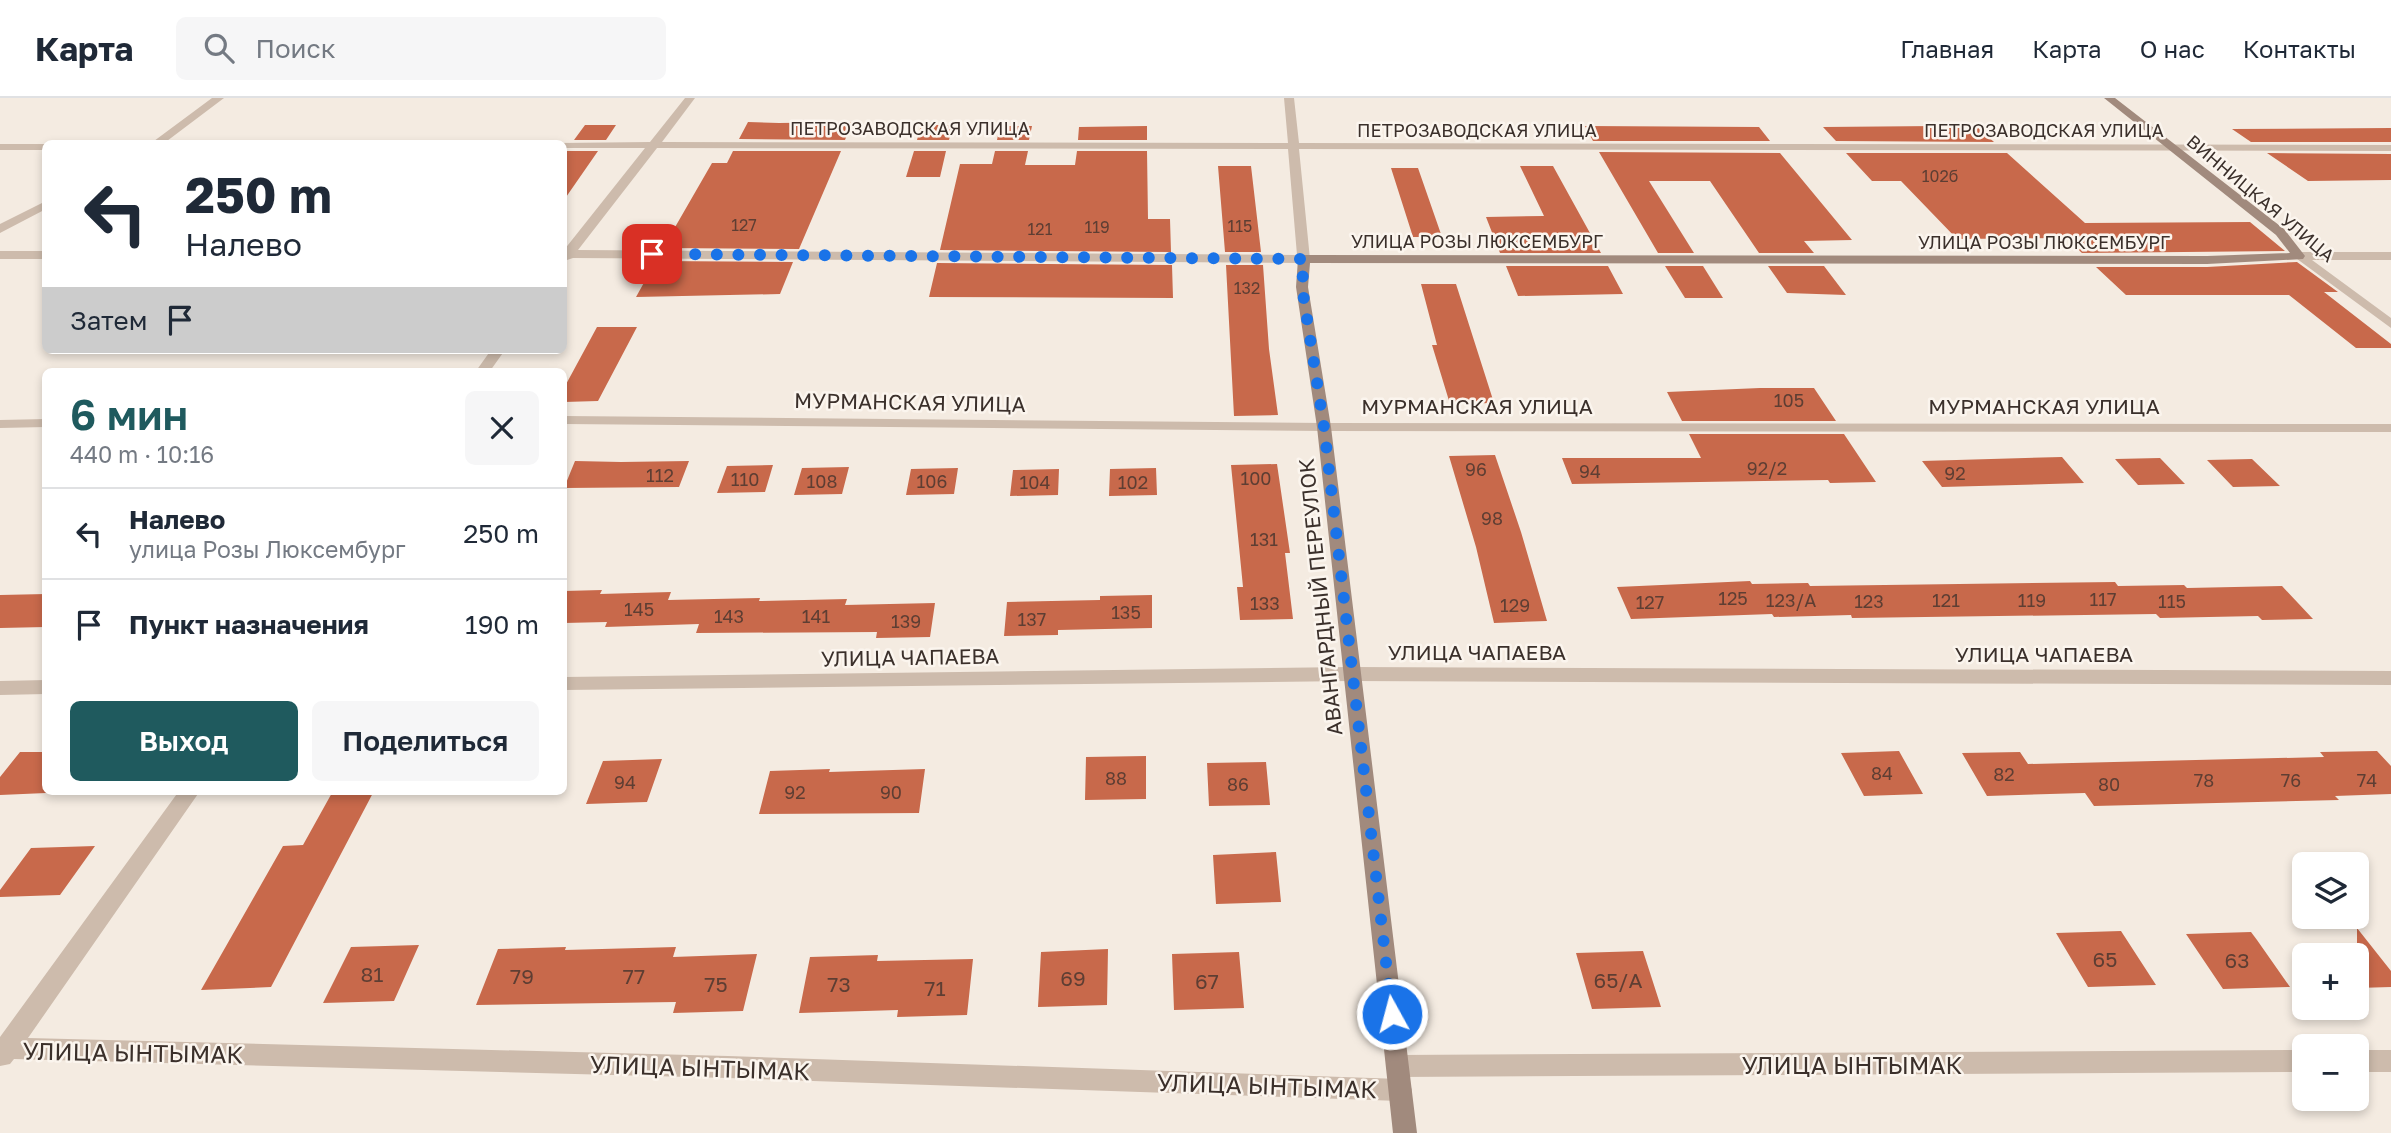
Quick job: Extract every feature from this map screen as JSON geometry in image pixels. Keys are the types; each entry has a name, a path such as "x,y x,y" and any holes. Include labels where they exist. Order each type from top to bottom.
{"main road":[{"name":"ВИННИЦКАЯ УЛИЦА","path":"2109,98 2280,232 2299,256"},
{"name":"УЛИЦА РОЗЫ ЛЮКСЕМБУРГ","path":"1304,259 2207,260 2299,256"},
{"name":"АВАНГАРДНЫЙ ПЕРЕУЛОК","path":"1304,259 1302,287 1324,427 1350,674 1405,1133"}],"street":[{"path":"161,140 219,98"},
{"path":"567,254 690,98"},
{"name":"АВАНГАРДНЫЙ ПЕРЕУЛОК","path":"1289,98 1304,259"},
{"name":"ПЕТРОЗАВОДСКАЯ УЛИЦА","path":"567,145 2391,148"},
{"path":"0,147 42,147"},
{"path":"0,229 42,206"},
{"path":"0,255 42,255"},
{"name":"УЛИЦА РОЗЫ ЛЮКСЕМБУРГ","path":"567,256 1304,259"},
{"name":"УЛИЦА РОЗЫ ЛЮКСЕМБУРГ","path":"2299,256 2391,256"},
{"name":"ВИННИЦКАЯ УЛИЦА","path":"2299,256 2391,324"},
{"name":"МУРМАНСКАЯ УЛИЦА","path":"567,420 1324,427 2391,428"},
{"path":"0,424 42,423"},
{"name":"УЛИЦА ЧАПАЕВА","path":"567,684 1350,674 2391,678"},
{"path":"0,688 42,688"},
{"path":"3,1052 187,795"},
{"name":"УЛИЦА ЫНТЫМАК","path":"3,1052 728,1067 1400,1090"},
{"name":"УЛИЦА ЫНТЫМАК","path":"1398,1066 2292,1061"},
{"path":"2369,1061 2391,1061"}],"building":[{"path":"748,122 852,122 845,140 739,139"},
{"path":"585,125 616,125 606,140 574,140"},
{"path":"921,125 953,125 949,140 917,140"},
{"path":"1000,126 1032,126 1029,140 997,140"},
{"path":"1147,126 1147,140 1078,140 1079,127"},
{"path":"1585,126 1759,127 1770,141 1593,141"},
{"path":"1976,126 1994,142 1836,141 1823,127"},
{"path":"2391,128 2391,142 2251,142 2232,129"},
{"path":"567,151 598,151 567,196"},
{"path":"733,151 841,151 799,249 663,248 712,163 727,163"},
{"path":"914,151 946,151 940,177 906,177"},
{"path":"995,151 1028,151 1025,165 1075,165 1077,151 1147,151 1148,219 1170,219 1171,252 940,250 960,164 992,164"},
{"path":"1599,152 1780,153 1852,240 1804,241 1814,253 1759,253 1710,181 1649,181 1694,253 1658,253"},
{"path":"1846,153 2007,153 2085,223 2250,222 2285,251 2082,253 2066,238 1957,239 1901,181 1872,181"},
{"path":"2267,153 2391,154 2391,180 2308,181"},
{"path":"1218,166 1251,166 1261,252 1225,252"},
{"path":"1520,166 1553,166 1601,253 1500,253 1486,217 1544,216"},
{"path":"1391,168 1418,168 1442,237 1413,237"},
{"path":"656,261 793,262 780,294 636,297"},
{"path":"2297,262 2338,292 2324,292 2391,344 2391,348 2356,348 2289,295 2126,295 2096,267 2207,267"},
{"path":"937,263 1172,265 1173,298 929,297"},
{"path":"1226,265 1263,265 1269,349 1278,415 1234,416"},
{"path":"1506,266 1608,266 1623,294 1518,296"},
{"path":"1665,266 1703,266 1723,298 1685,298"},
{"path":"1768,266 1824,266 1846,295 1787,293"},
{"path":"1421,284 1456,284 1494,403 1450,404 1432,345 1437,345"},
{"path":"597,327 637,327 598,401 567,402 567,382"},
{"path":"1814,388 1836,421 1682,421 1667,392"},
{"path":"1689,434 1844,434 1876,482 1830,483 1828,480 1572,484 1562,458 1701,458"},
{"path":"1495,455 1547,621 1494,623 1476,547 1449,456"},
{"path":"2062,457 2084,483 1942,487 1922,461"},
{"path":"2160,458 2185,484 2138,485 2115,459"},
{"path":"2252,459 2280,486 2233,487 2207,460"},
{"path":"575,461 689,461 679,487 567,488"},
{"path":"1277,464 1290,553 1285,553 1293,619 1240,620 1237,587 1243,587 1231,465"},
{"path":"773,465 765,492 717,493 727,466"},
{"path":"849,467 842,494 794,495 802,468"},
{"path":"958,468 954,494 906,495 911,469"},
{"path":"1156,468 1157,495 1109,496 1110,469"},
{"path":"1059,469 1058,495 1010,496 1013,470"},
{"path":"1750,581 1752,584 1808,583 1810,586 2115,582 2118,586 2184,585 2187,588 2282,586 2313,619 2262,620 2258,616 2160,618 2156,614 1852,618 1851,615 1774,617 1772,614 1631,619 1617,587"},
{"path":"602,590 600,594 671,592 668,600 760,598 759,601 847,599 845,605 935,603 930,637 876,638 877,632 696,633 699,624 605,627 607,622 567,623 567,591"},
{"path":"42,594 42,627 0,628 0,595"},
{"path":"1152,595 1152,628 1058,630 1058,635 1004,636 1007,602 1100,600 1100,596"},
{"path":"1899,751 1923,794 1864,796 1841,753"},
{"path":"2377,751 2391,766 2391,794 2335,796 2339,800 2094,806 2085,793 1987,796 1962,753 2020,752 2028,764 2324,757 2320,752"},
{"path":"20,752 42,752 42,793 0,795 0,777"},
{"path":"1146,756 1146,799 1085,800 1086,757"},
{"path":"662,759 647,802 586,804 603,761"},
{"path":"1266,762 1270,805 1209,806 1207,763"},
{"path":"830,769 829,772 925,769 919,813 759,814 770,771"},
{"path":"331,795 372,795 271,987 201,990 283,846 303,845"},
{"path":"95,846 60,895 0,897 0,890 31,848"},
{"path":"1276,852 1281,902 1216,904 1213,855"},
{"path":"2357,929 2358,929 2369,943 2357,943"},
{"path":"2121,931 2156,985 2088,987 2056,933"},
{"path":"2251,932 2290,987 2223,989 2186,934"},
{"path":"2369,943 2391,971 2391,987 2369,988"},
{"path":"419,945 394,1001 323,1003 351,947"},
{"path":"566,947 565,950 676,947 673,957 757,954 743,1011 673,1013 676,1002 476,1005 498,949"},
{"path":"1108,949 1107,1005 1038,1007 1041,952"},
{"path":"1643,951 1661,1007 1592,1009 1576,953"},
{"path":"1239,952 1244,1008 1174,1010 1172,954"},
{"path":"878,955 877,961 973,959 967,1015 897,1017 898,1010 799,1013 810,957"}],"route":[{"path":"652,254 1304,259 1302,287 1324,427 1350,674 1392,1014"}]}
